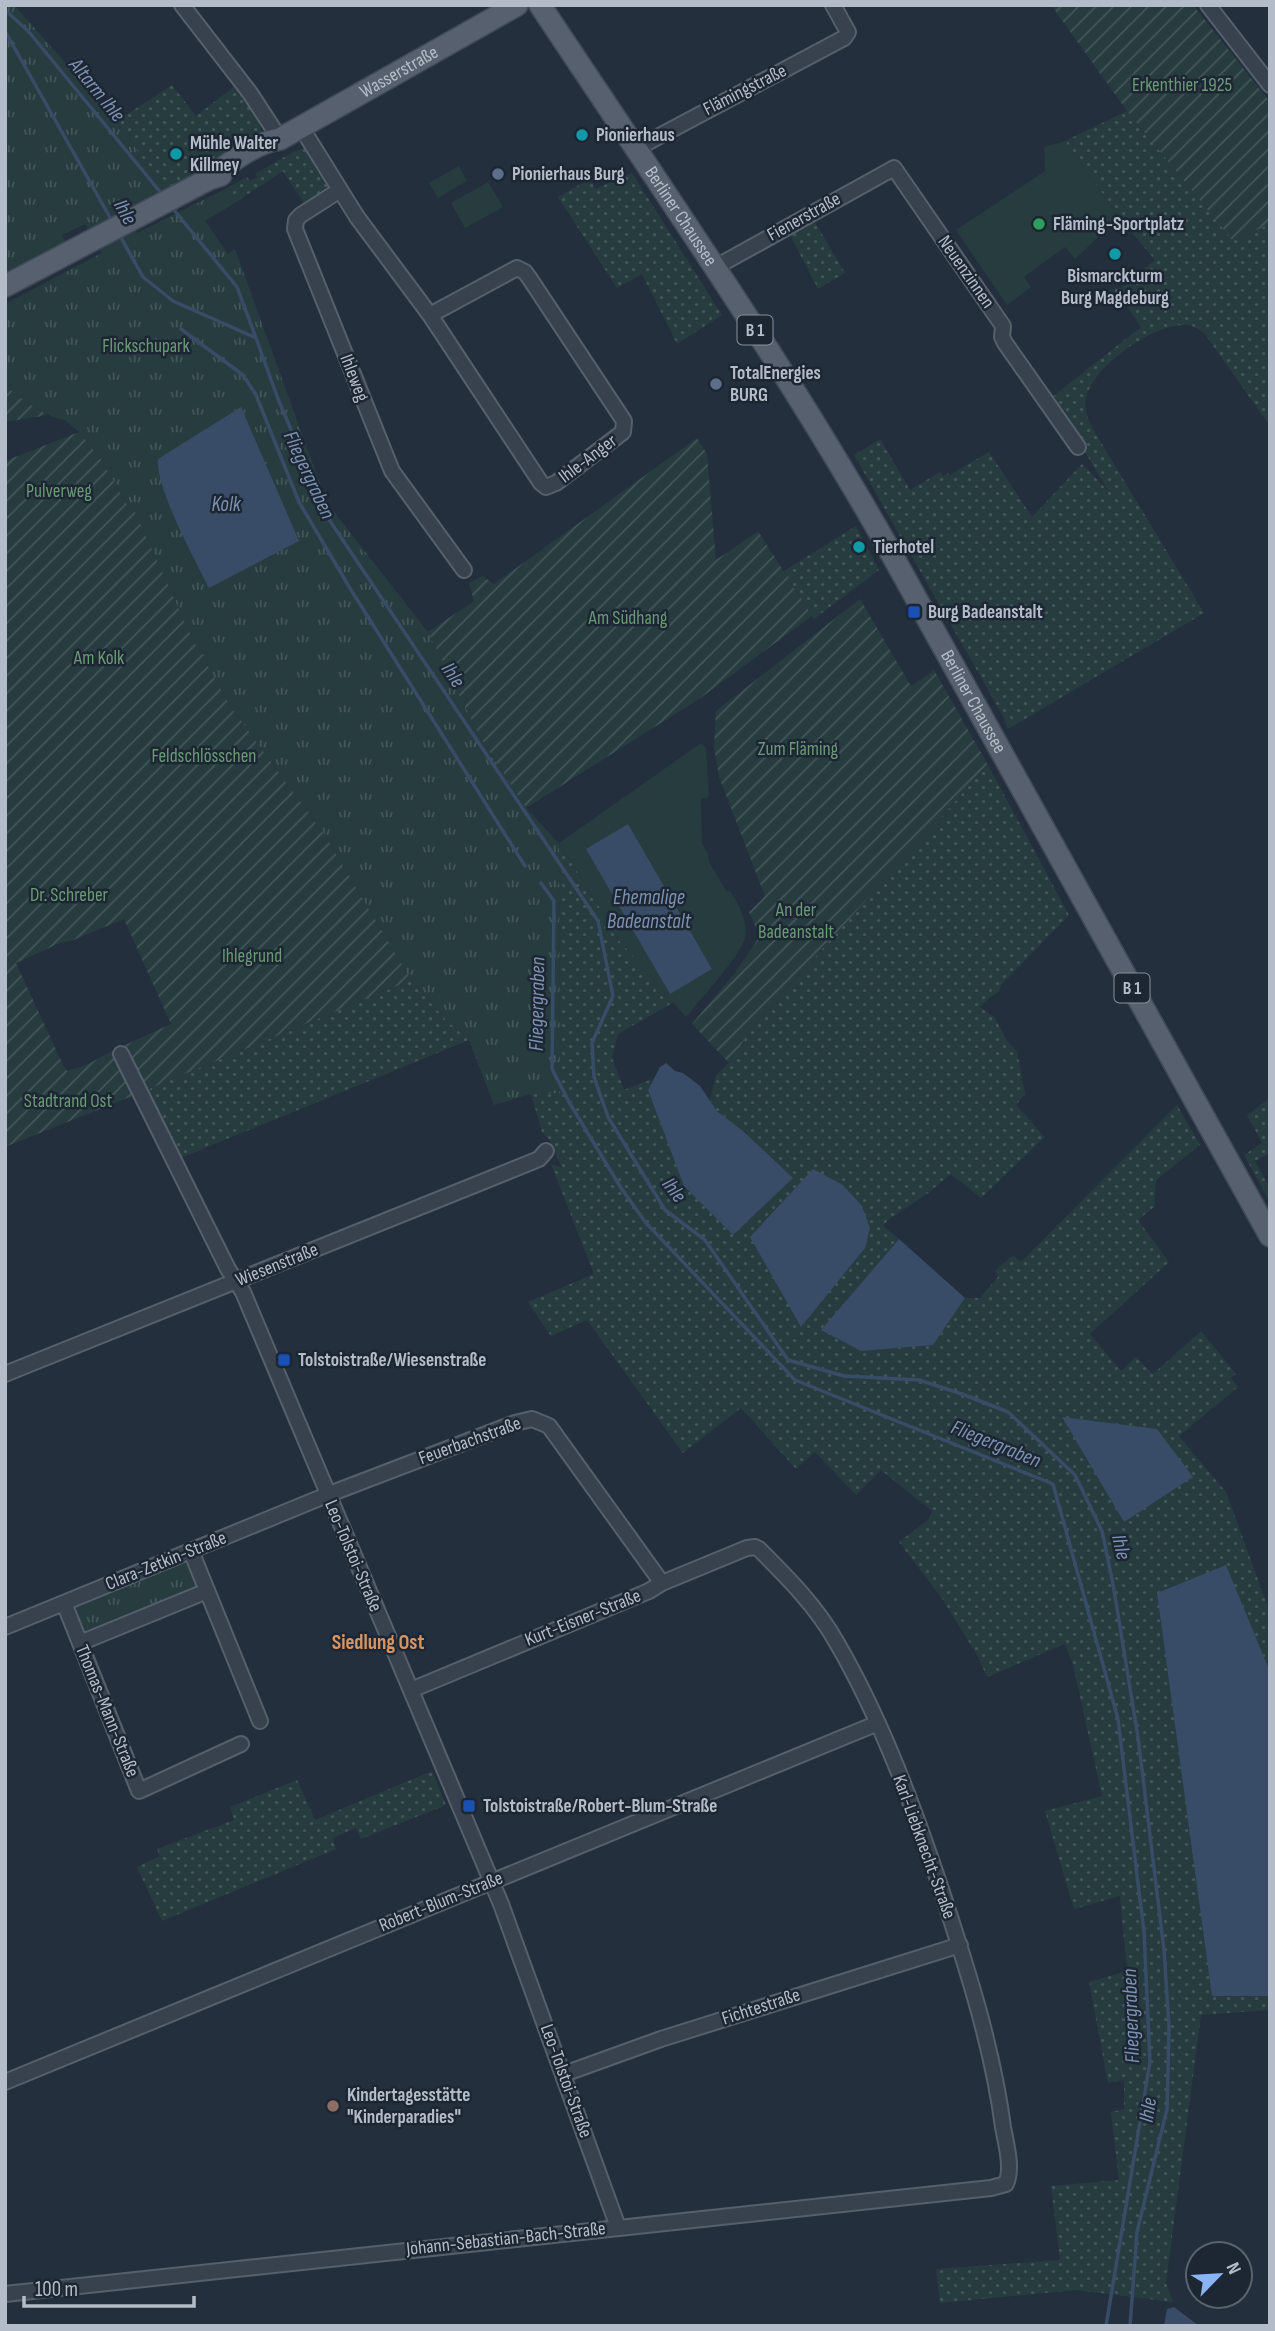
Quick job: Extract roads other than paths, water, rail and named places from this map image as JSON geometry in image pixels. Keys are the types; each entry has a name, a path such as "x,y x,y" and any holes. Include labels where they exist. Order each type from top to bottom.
{"main road":[{"name":"Wasserstraße","path":"5,286 209,179 259,158 274,148 280,139 516,5"},
{"name":"Berliner Chaussee","path":"540,5 637,148 829,446 1270,1236"}],"street":[{"path":"182,5 258,103 280,139"},
{"name":"Flämingstraße","path":"637,148 848,35 833,5"},
{"path":"1208,5 1270,85"},
{"name":"Ihle-Anger","path":"301,128 367,233 430,315 545,487 556,483 623,432 624,421 521,269 517,268 430,315"},
{"name":"Fienerstraße","path":"714,268 894,167"},
{"name":"Neuenzinnen","path":"894,167 1003,326 1002,337 1005,344 1077,447"},
{"name":"Ihleweg","path":"340,190 296,220 297,236 392,471 464,570"},
{"name":"Leo-Tolstoi-Straße","path":"121,1054 228,1269 243,1292 492,1881 618,2227"},
{"name":"Wiesenstraße","path":"5,1374 539,1159 546,1151"},
{"name":"Feuerbachstraße","path":"327,1495 515,1423 538,1420 549,1426 662,1583"},
{"name":"Clara-Zetkin-Straße","path":"5,1628 327,1495"},
{"name":"Kurt-Eisner-Straße","path":"411,1690 649,1591 662,1583 755,1547"},
{"name":"Karl-Liebknecht-Straße","path":"755,1547 825,1623 848,1662 878,1724 923,1838 960,1945 997,2087 1008,2169 1006,2184"},
{"path":"191,1551 260,1721"},
{"path":"80,1643 207,1591"},
{"name":"Thomas-Mann-Straße","path":"64,1603 139,1791 241,1744"},
{"name":"Robert-Blum-Straße","path":"5,2082 878,1724"},
{"name":"Fichtestraße","path":"564,2074 661,2039 960,1945"},
{"name":"Johann-Sebastian-Bach-Straße","path":"5,2294 977,2190 1006,2184"}],"water":[{"name":"Kolk","path":"241,407 299,541 209,588 169,505 158,459"},
{"name":"Ehemalige Badeanstalt","path":"628,824 712,969 670,994 586,849"},
{"path":"666,1063 700,1086 717,1111 743,1131 793,1178 733,1235 684,1186 648,1090 660,1067"},
{"path":"813,1169 843,1185 862,1206 870,1228 865,1248 801,1327 750,1237"},
{"path":"899,1239 965,1298 933,1345 861,1351 821,1330"},
{"path":"1062,1417 1157,1429 1193,1477 1124,1522"},
{"path":"1226,1565 1268,1667 1270,1678 1270,1996 1212,1996 1157,1593"},
{"path":"1174,2307 1199,2326 1164,2326 1167,2309"}],"waterway":[{"name":"Altarm Ihle","path":"5,10 29,32 161,193"},
{"name":"Ihle","path":"5,31 112,221"},
{"name":"Altarm Ihle","path":"174,210 237,287 256,338"},
{"name":"Ihle","path":"119,234 143,277 173,301 256,338 278,399 330,521 598,921 613,996 592,1043 594,1077 608,1117 665,1210 705,1240 788,1360 844,1376 919,1380 1008,1412 1075,1475 1102,1531 1113,1584 1138,1737 1164,1950 1169,2027 1167,2109 1137,2232 1130,2326"},
{"name":"Fliegergraben","path":"181,329 243,375 256,395 299,502 351,590 525,866"},
{"name":"Fliegergraben","path":"541,883 554,901 552,1069 621,1188 646,1223 795,1380 1053,1484 1118,1719 1144,1932 1150,2062 1106,2326"}],"place":[{"name":"Pionierhaus","path":"582,135"},
{"name":"Mühle Walter Killmey","path":"176,154"},
{"name":"Pionierhaus Burg","path":"498,174"},
{"name":"Fläming-Sportplatz","path":"1039,224"},
{"name":"Bismarckturm Burg Magdeburg","path":"1115,254"},
{"name":"TotalEnergies BURG","path":"716,384"},
{"name":"Tierhotel","path":"859,547"},
{"name":"Burg Badeanstalt","path":"914,612"},
{"name":"Tolstoistraße/Wiesenstraße","path":"284,1360"},
{"name":"Tolstoistraße/Robert-Blum-Straße","path":"469,1806"},
{"name":"Kindertagesstätte \"Kinderparadies\"","path":"333,2106"}],"district":[{"name":"Siedlung Ost","path":"378,1642"}],"park label":[{"name":"Erkenthier 1925","path":"1182,85"},
{"name":"Flickschupark","path":"146,346"},
{"name":"Pulverweg","path":"59,491"},
{"name":"Am Südhang","path":"628,618"},
{"name":"Am Kolk","path":"99,658"},
{"name":"Zum Fläming","path":"798,749"},
{"name":"Feldschlösschen","path":"204,756"},
{"name":"Dr. Schreber","path":"69,895"},
{"name":"An der Badeanstalt","path":"796,921"},
{"name":"Ihlegrund","path":"252,956"},
{"name":"Stadtrand Ost","path":"68,1101"}]}
